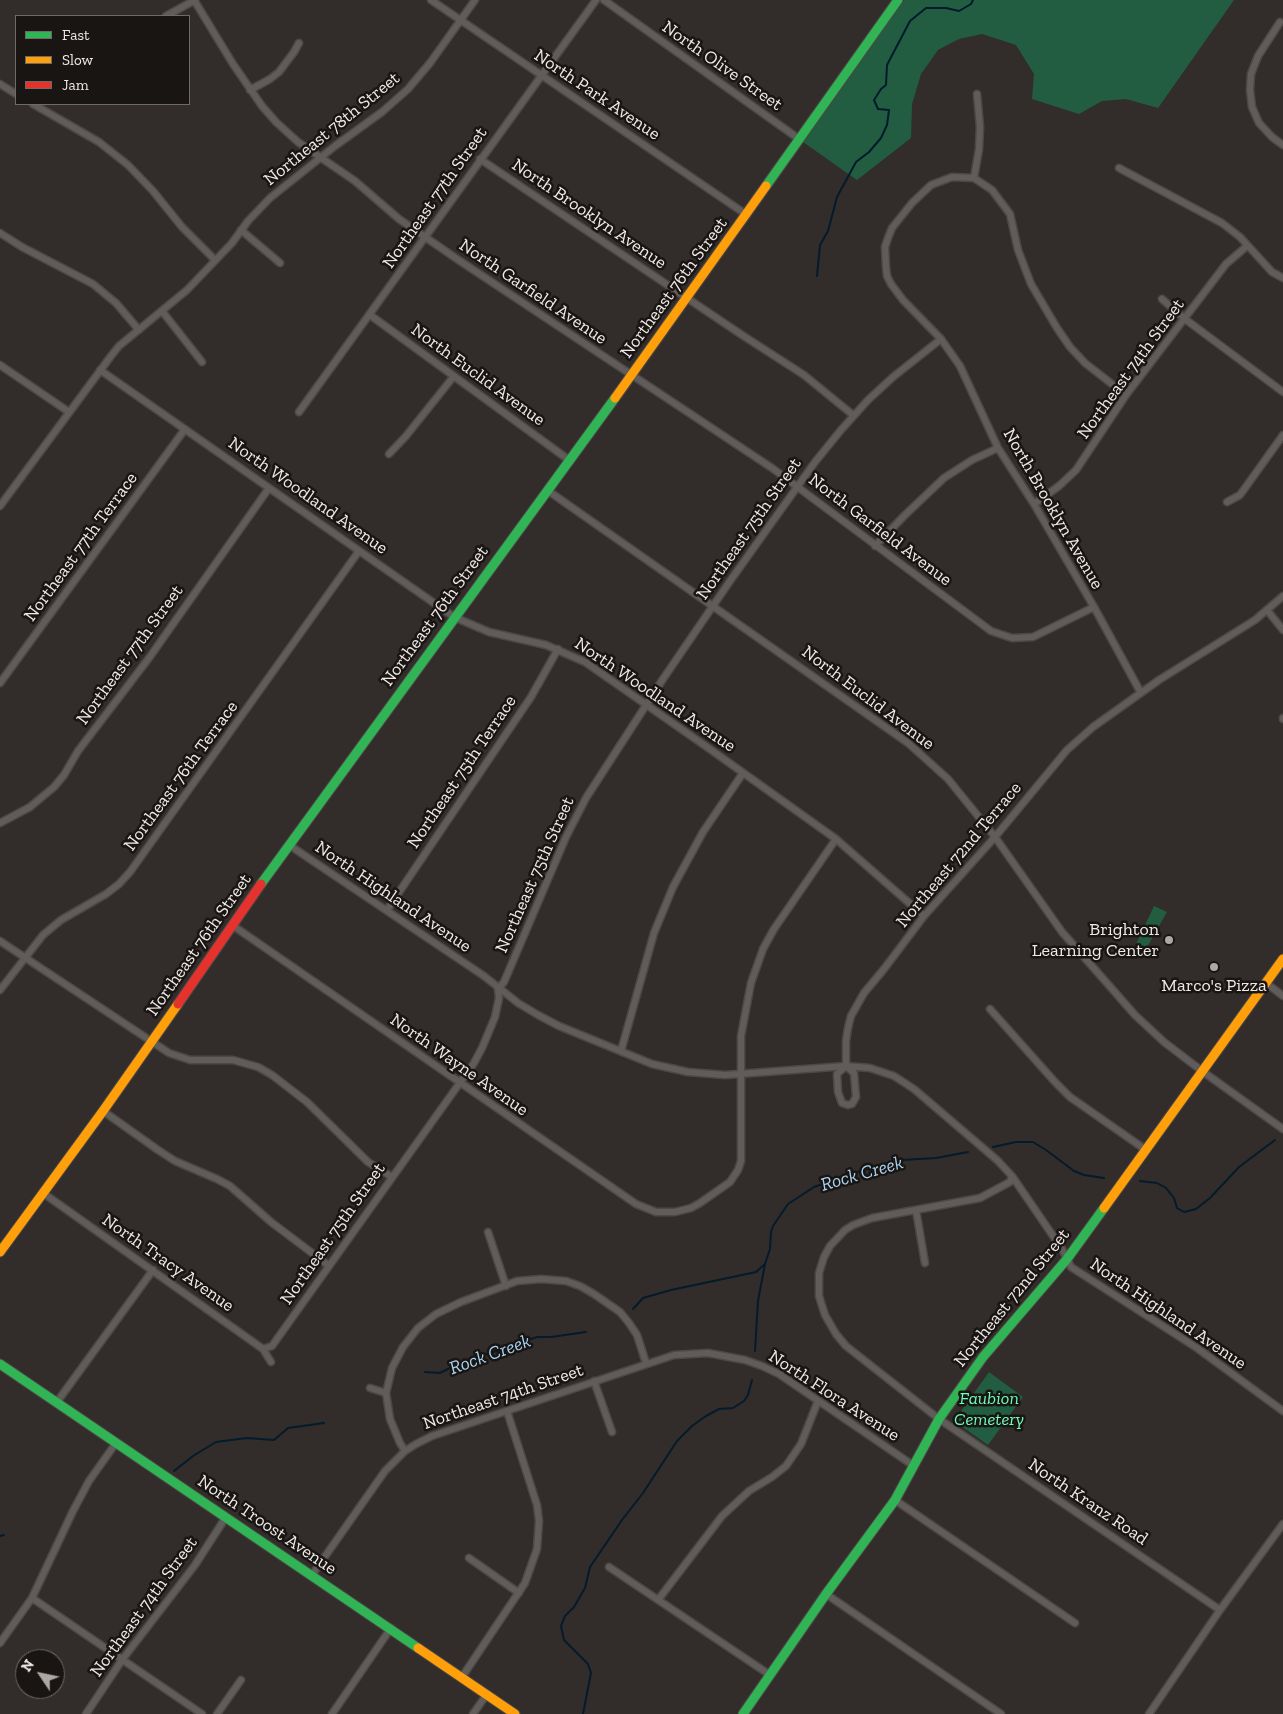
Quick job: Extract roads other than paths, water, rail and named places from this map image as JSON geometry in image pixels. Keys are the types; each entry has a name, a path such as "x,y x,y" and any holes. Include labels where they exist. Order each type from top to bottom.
{"street":[{"path":"168,15 195,0"},
{"name":"North Garfield Avenue","path":"195,0 232,64 250,90 281,128 298,142 369,191 399,218 426,238 772,468 991,631 1017,638 1033,637 1094,607"},
{"name":"North Park Avenue","path":"431,0 746,214"},
{"name":"Northeast 78th Street","path":"0,506 119,346 187,290 232,243 241,230 270,198 320,158 375,118 408,89 430,63 474,0"},
{"name":"Northeast 77th Street","path":"299,412 596,0"},
{"name":"North Olive Street","path":"604,0 799,139"},
{"name":"Northeast 76th Street","path":"0,1252 103,1111 289,845 632,375 898,0"},
{"path":"1280,22 1258,56 1251,74 1250,90 1252,107 1259,123 1272,137 1283,145"},
{"path":"250,90 279,72 299,43"},
{"path":"0,84 15,93"},
{"path":"977,94 980,128 979,149 974,178 992,190 1010,214 1018,250 1031,284 1070,347 1085,363 1126,395"},
{"path":"36,105 99,142 128,165 154,191 182,227 215,260"},
{"name":"North Brooklyn Avenue","path":"480,159 804,375 853,415"},
{"path":"1119,168 1222,223 1272,272 1283,278"},
{"name":"North Brooklyn Avenue","path":"974,178 958,177 944,179 931,185 912,203 892,228 888,238 885,255 887,276 896,292 941,339 960,366 998,448 1034,504 1141,693"},
{"path":"241,230 280,263"},
{"path":"0,233 98,288 116,303 139,330"},
{"name":"Northeast 74th Street","path":"1034,504 1060,486 1076,470 1126,395 1226,264 1247,246"},
{"path":"1162,298 1185,319 1283,392"},
{"path":"162,311 202,362"},
{"name":"North Euclid Avenue","path":"370,315 569,460"},
{"name":"Northeast 75th Street","path":"263,1349 272,1346 328,1265 461,1084 482,1048 495,1017 500,998 498,988 504,982 519,944 578,814 646,705 713,605 797,487 853,415 892,378 941,339"},
{"path":"0,365 69,412"},
{"name":"North Woodland Avenue","path":"100,370 454,617 489,632 558,649 585,662 836,839 924,916"},
{"path":"389,454 406,436 454,376"},
{"name":"Northeast 77th Terrace","path":"0,683 185,429"},
{"path":"1227,502 1240,495 1283,435"},
{"path":"875,546 944,478 972,460 998,448"},
{"name":"Northeast 77th Street","path":"0,822 30,807 54,787 64,775 78,751 149,658 269,488"},
{"name":"North Euclid Avenue","path":"547,490 908,743 948,779 995,837 1062,932 1135,1015 1202,1071"},
{"name":"Northeast 76th Terrace","path":"0,990 35,943 52,927 106,894 130,872 359,551"},
{"name":"Northeast 72nd Terrace","path":"846,1066 845,1054 851,1016 867,988 884,969 924,916 995,837 1066,750 1141,693 1267,610 1283,596"},
{"path":"1267,610 1283,630"},
{"name":"Northeast 75th Terrace","path":"387,910 531,697 558,649"},
{"path":"621,1051 654,933 669,895 703,832 743,773"},
{"path":"742,1075 741,1036 743,1019 748,992 756,966 763,949 786,910 836,839"},
{"name":"North Highland Avenue","path":"289,845 484,976 498,988 538,1015 652,1064 706,1074 742,1075 860,1066 880,1070 906,1083 997,1160 1012,1176 1062,1249 1071,1267 1197,1348 1283,1411"},
{"name":"North Wayne Avenue","path":"232,925 636,1204 656,1212 675,1212 691,1208 726,1185 738,1170 741,1161 742,1075"},
{"path":"0,941 169,1054 190,1060 233,1060 258,1067 307,1102 359,1154 392,1177"},
{"name":"Northeast 72nd Street","path":"743,1714 826,1594 895,1500 939,1419 983,1356 1067,1259 1283,959"},
{"path":"1266,983 1283,996"},
{"path":"990,1009 1070,1097 1146,1150"},
{"path":"846,1066 854,1073 856,1097 852,1104 848,1105 842,1103 838,1092 837,1074 846,1066"},
{"path":"1202,1071 1283,1129"},
{"path":"103,1111 175,1161 230,1186 271,1222 328,1265"},
{"name":"North Kranz Road","path":"1012,1176 1010,1182 980,1198 862,1221 845,1230 830,1246 819,1273 819,1296 830,1325 846,1346 939,1419 1220,1610"},
{"name":"North Tracy Avenue","path":"43,1193 263,1349 271,1362"},
{"path":"916,1210 925,1264"},
{"path":"488,1232 506,1286"},
{"path":"57,1402 153,1270"},
{"path":"405,1452 390,1419 386,1393 397,1358 410,1337 422,1324 445,1309 506,1286 517,1282 541,1279 566,1281 580,1286 608,1303 629,1323 637,1335 646,1363"},
{"name":"North Flora Avenue","path":"646,1363 674,1354 708,1353 736,1358 770,1370 914,1466"},
{"name":"Northeast 74th Street","path":"312,1575 385,1471 405,1452 432,1436 646,1363"},
{"name":"North Troost Avenue","path":"0,1364 515,1714"},
{"path":"594,1381 612,1432"},
{"path":"370,1388 386,1393"},
{"path":"658,1600 722,1516 749,1491 772,1478 786,1466 801,1444 818,1401"},
{"path":"462,1677 520,1592 534,1561 539,1537 539,1520 533,1491 507,1411"},
{"path":"0,1643 32,1598 85,1489 116,1442"},
{"path":"895,1500 1075,1623"},
{"name":"Northeast 74th Street","path":"86,1714 122,1660 195,1565 226,1517"},
{"path":"1149,1714 1220,1610 1283,1524"},
{"path":"468,1558 520,1592"},
{"path":"609,1567 770,1675"},
{"path":"826,1594 1001,1714"},
{"path":"32,1598 202,1714"},
{"path":"332,1714 391,1628"},
{"path":"218,1714 241,1680"},
{"path":"473,1714 487,1694"}],"waterway":[{"path":"817,276 820,245 828,231 837,197 856,162 869,152 881,138 887,125 889,110 878,109 874,100 886,85 887,65 910,21 926,8 946,8 959,11 971,4 973,0"},
{"name":"Rock Creek","path":"1140,1181 1157,1183 1166,1188 1174,1198 1177,1208 1184,1212 1196,1209 1210,1198 1239,1167 1275,1140"},
{"name":"Rock Creek","path":"993,1147 1016,1142 1033,1142 1074,1171 1084,1175 1104,1178"},
{"name":"Rock Creek","path":"633,1309 643,1298 671,1290 756,1272 765,1264 770,1249 773,1226 788,1204 814,1187 875,1166 902,1160 936,1158 968,1152"},
{"path":"755,1351 758,1301 765,1264"},
{"name":"Rock Creek","path":"425,1372 440,1373 458,1364 537,1337 586,1332"},
{"path":"583,1714 591,1673 588,1664 564,1640 561,1626 565,1616 574,1607 585,1588 590,1567 643,1493 677,1441 692,1426 706,1416 719,1409 733,1408 744,1401 748,1395 752,1380"},
{"name":"Rock Creek","path":"174,1471 193,1456 216,1442 247,1438 274,1440 288,1428 324,1423"},
{"name":"Rock Creek","path":"0,1536 4,1535"}],"place":[{"name":"Brighton Learning Center","path":"1169,940"},
{"name":"Marco's Pizza","path":"1214,967"}],"park label":[{"name":"Faubion Cemetery","path":"989,1409"}]}
